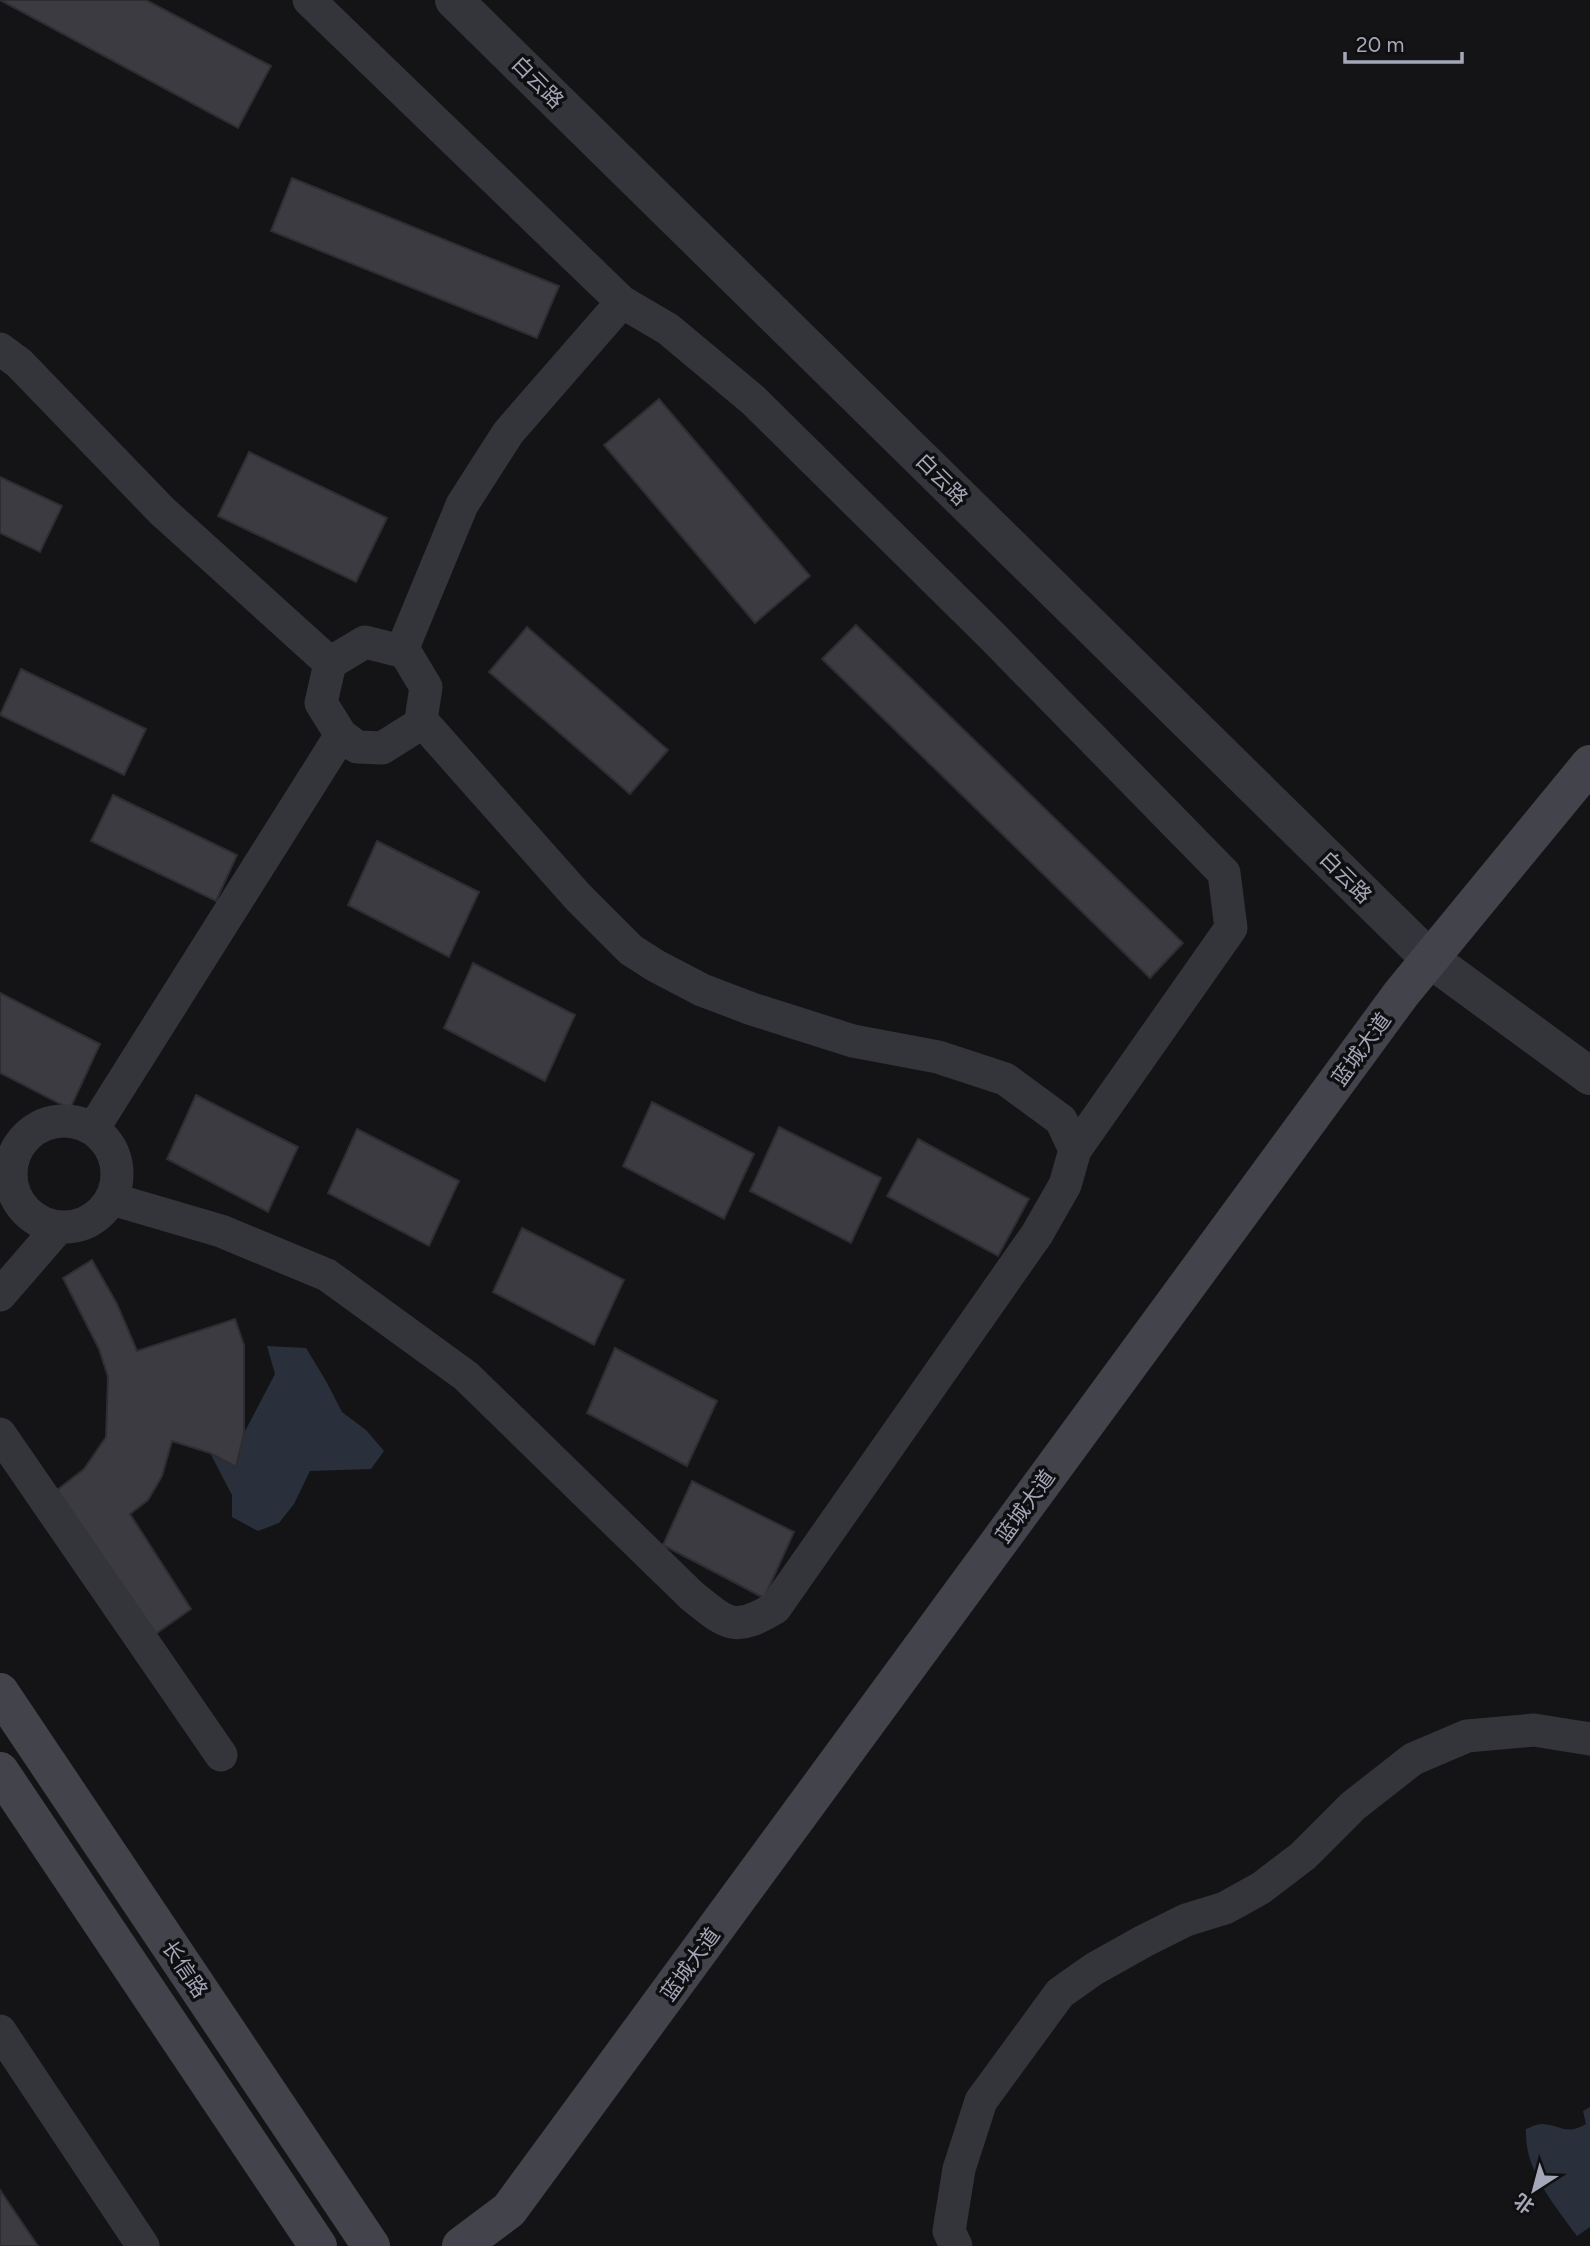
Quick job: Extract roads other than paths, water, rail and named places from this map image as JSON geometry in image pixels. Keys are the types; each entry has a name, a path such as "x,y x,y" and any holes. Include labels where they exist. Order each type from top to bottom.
{"main road":[{"name":"蓝城大道","path":"461,2246 509,2210 1385,1016 1590,764"},
{"name":"长信路","path":"0,1692 371,2246"},
{"name":"长信路","path":"0,1771 318,2246"}],"street":[{"path":"112,1199 221,1231 327,1275 466,1376 692,1597 724,1622 752,1622 775,1608 1037,1234 1065,1185 1075,1150 1231,928 1224,873 993,637 753,400 668,329 622,302 309,0"},
{"name":"白云路","path":"454,0 1430,959 1590,1076"},
{"path":"402,650 462,505 508,433 622,302"},
{"path":"0,349 19,363 162,510 330,663"},
{"path":"365,642 402,650 426,687 421,720 417,726 382,748 357,747 341,735 321,703 330,663 365,642"},
{"path":"421,720 578,897 640,955 702,990 752,1009 853,1041 938,1057 1005,1079 1061,1120 1075,1150"},
{"path":"93,1129 341,735"},
{"path":"62,1121 93,1129 105,1139 114,1153 118,1168 117,1184 103,1213 90,1222 58,1228 42,1223 28,1213 9,1211 14,1156 11,1139 47,1124 62,1121"},
{"path":"0,1295 58,1228"},
{"path":"0,1434 221,1755"},
{"path":"956,2246 949,2231 959,2169 981,2101 1060,1993 1094,1969 1143,1941 1186,1920 1225,1908 1261,1888 1303,1856 1353,1806 1413,1759 1467,1736 1534,1730 1590,1739"},
{"path":"0,2031 143,2246"}]}
